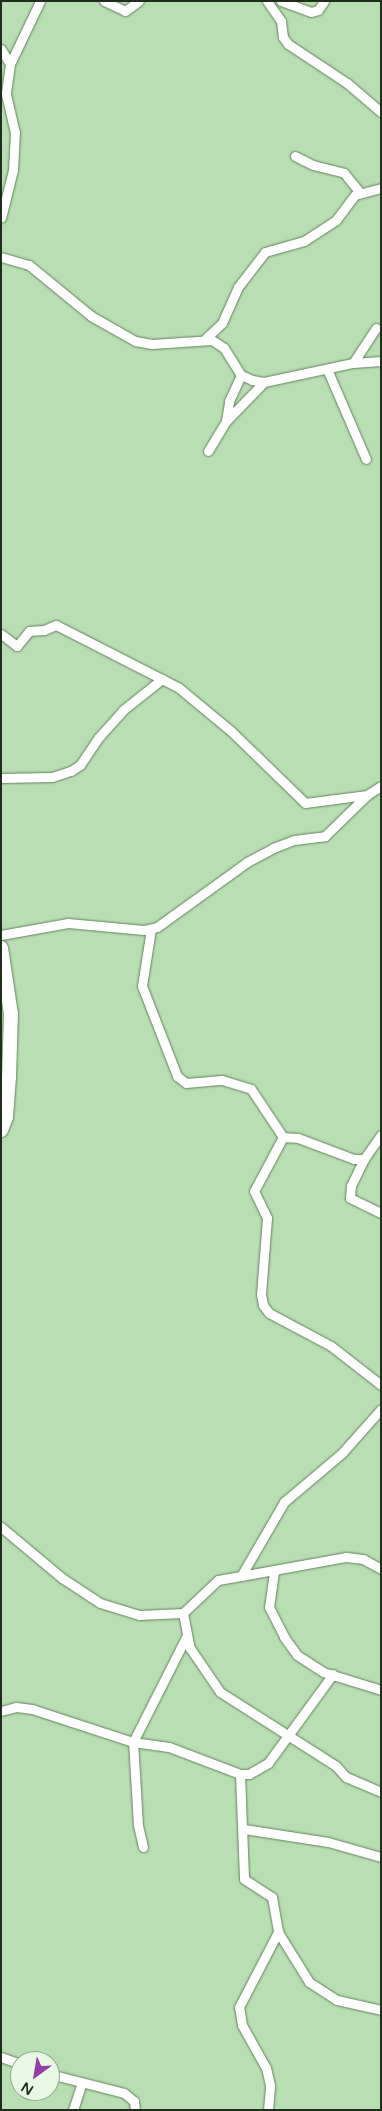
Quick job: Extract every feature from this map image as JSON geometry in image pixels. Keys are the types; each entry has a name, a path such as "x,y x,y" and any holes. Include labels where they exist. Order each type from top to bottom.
{"main road":[{"path":"1,948 10,1014 4,1124"}],"street":[{"path":"1,218 15,152 14,118 6,94 10,64 40,1"},
{"path":"104,1 125,11 140,1"},
{"path":"267,1 280,21 283,37 288,44 347,83 381,112"},
{"path":"281,1 315,12 324,1"},
{"path":"1,49 10,64"},
{"path":"295,156 313,165 344,173 360,193"},
{"path":"206,338 222,323 238,287 265,252 296,245 327,227 360,193 381,188"},
{"path":"1,256 28,266 91,316 135,341 152,344 206,338 224,348 241,376 264,382 353,363 381,361"},
{"path":"353,363 376,328"},
{"path":"327,370 366,459"},
{"path":"226,421 229,401 241,376"},
{"path":"208,451 226,421 264,382"},
{"path":"1,634 17,646 29,632 56,625 179,688 231,731 299,800 313,804 367,795"},
{"path":"1,778 52,777 71,771 80,765 123,710 162,679"},
{"path":"1,935 68,923 152,929 188,907 227,876 273,848 294,840 325,836 367,795 381,786"},
{"path":"152,929 142,986 177,1076 186,1083 222,1080 251,1089 283,1137"},
{"path":"381,1134 364,1159 351,1186 350,1198 381,1213"},
{"path":"283,1137 298,1138 344,1157 364,1159"},
{"path":"283,1137 254,1191 267,1218 261,1294 263,1305 269,1313 331,1346 381,1385"},
{"path":"241,1576 284,1502 342,1453 381,1409"},
{"path":"1,1527 62,1578 100,1603 139,1615 183,1613 218,1580 274,1572 346,1556 364,1559 381,1570"},
{"path":"274,1572 270,1607 284,1637 298,1655 333,1674 381,1690"},
{"path":"183,1613 186,1637 204,1672 220,1692 287,1733 346,1777 381,1792"},
{"path":"144,1847 138,1825 132,1742 186,1637"},
{"path":"1,1711 16,1707 32,1709 132,1742 169,1747 240,1774 249,1774 263,1767 333,1674"},
{"path":"240,1774 244,1829 241,1872 247,1882 272,1896 278,1932 309,1982 322,1993 337,2000 381,2010"},
{"path":"244,1829 328,1842 381,1856"},
{"path":"268,2110 270,2085 266,2068 242,2025 239,2007 278,1932"},
{"path":"60,2076 124,2093 134,2101 134,2110"},
{"path":"73,2110 82,2082"}]}
